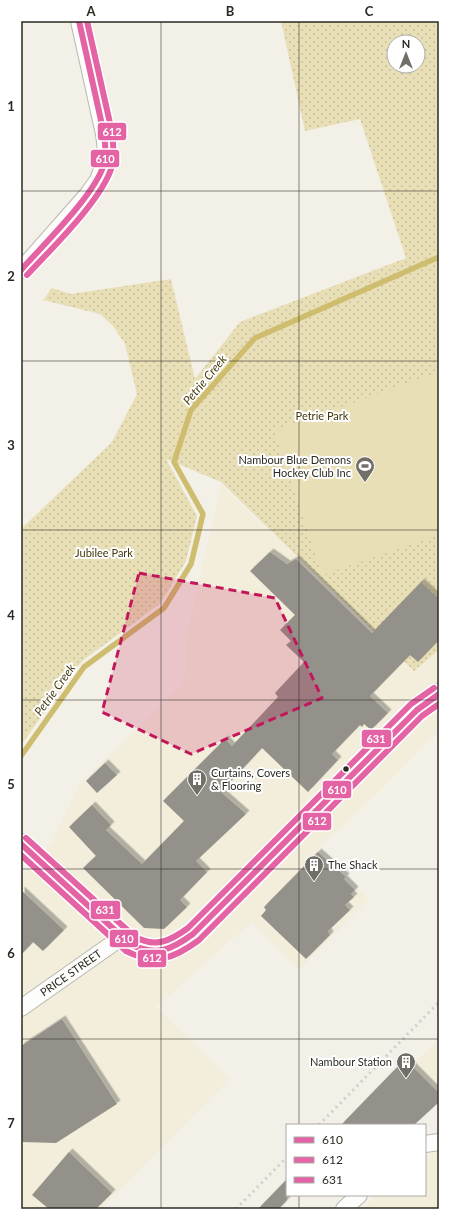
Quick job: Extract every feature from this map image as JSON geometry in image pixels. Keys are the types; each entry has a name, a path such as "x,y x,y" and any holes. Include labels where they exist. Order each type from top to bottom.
{"street":[{"path":"21,270 88,194 98,180 104,164 106,151 104,134 79,21"},
{"path":"21,844 122,937 138,948 156,951 170,948 183,942 236,893 412,716 439,694"},
{"name":"PRICE STREET","path":"21,1008 122,937"},
{"path":"426,1144 439,1142"},
{"path":"344,1209 358,1196"}],"highlighted area":[{"path":"139,573 275,598 322,698 191,754 102,712"}],"shaded area":[{"path":"221,485 414,671 439,650 439,730 391,780 318,849 369,899 299,970 252,922 156,1007 230,1078 101,1209 21,1209 21,877 51,844 80,784 185,681 187,635"},
{"path":"439,1038 439,1092 412,1066"},
{"path":"439,1152 439,1209 363,1209 375,1196 426,1196 426,1156"}],"green space":[{"name":"Petrie Park","path":"281,21 439,21 439,650 414,671 221,482 166,459 197,516 186,561 160,604 82,661 21,745 21,529 112,442 137,394 125,344 113,326 100,314 43,300 52,288 71,294 171,279 195,379 240,322 406,258 360,119 305,131"},
{"name":"Nambour Blue Demons Hockey Club Inc","path":"439,372 439,535 322,575 274,431"}],"building":[{"path":"270,552 287,564 296,559 372,633 421,582 439,599 439,640 418,662 410,655 370,696 388,713 371,730 364,724 362,727 360,725 332,754 338,760 308,792 262,748 221,792 246,814 196,861 207,872 180,900 187,907 164,929 144,928 83,868 96,856 69,827 92,805 111,825 106,830 142,864 184,821 163,801 225,739 232,746 278,697 275,693 304,662 286,645 291,641 280,630 295,615 250,571"},
{"path":"105,763 117,775 97,793 86,781"},
{"path":"318,852 346,877 344,879 355,890 351,894 354,897 345,905 350,910 328,931 330,935 306,959 261,916 266,910 264,907"},
{"path":"21,890 64,930 43,951 33,942 21,955"},
{"path":"62,1019 117,1104 56,1143 21,1142 21,1046"},
{"name":"Nambour Station","path":"405,1059 439,1093 439,1102 415,1124 342,1124"},
{"path":"69,1152 112,1193 96,1209 49,1209 32,1195"},
{"path":"286,1180 287,1200 279,1209 258,1209"}],"waterway":[{"name":"Petrie Creek","path":"21,756 84,667 164,608 191,564 203,514 174,462 191,410 255,338 439,257"}],"railway":[{"path":"320,1124 439,1002"},
{"path":"236,1209 286,1158"}],"transit line":[{"name":"610","path":"21,270 80,204 99,176 105,160 106,149 104,134 79,21"},
{"name":"612","path":"27,275 62,238 87,208 107,179 113,162 114,154 112,132 87,21"},
{"name":"631","path":"26,838 135,937 150,942 163,942 188,928 411,704 434,688"},
{"name":"610","path":"21,844 130,944 139,948 156,951 170,948 193,934 417,710 439,694"},
{"name":"612","path":"21,855 126,951 136,956 156,959 173,955 199,940 422,716 439,704"}],"place":[{"name":"Nambour Blue Demons Hockey Club Inc","path":"365,483"},
{"name":"Curtains, Covers & Flooring","path":"197,796"},
{"name":"The Shack","path":"314,882"},
{"name":"Nambour Station","path":"406,1079"}],"park label":[{"name":"Jubilee Park","path":"104,553"}]}
